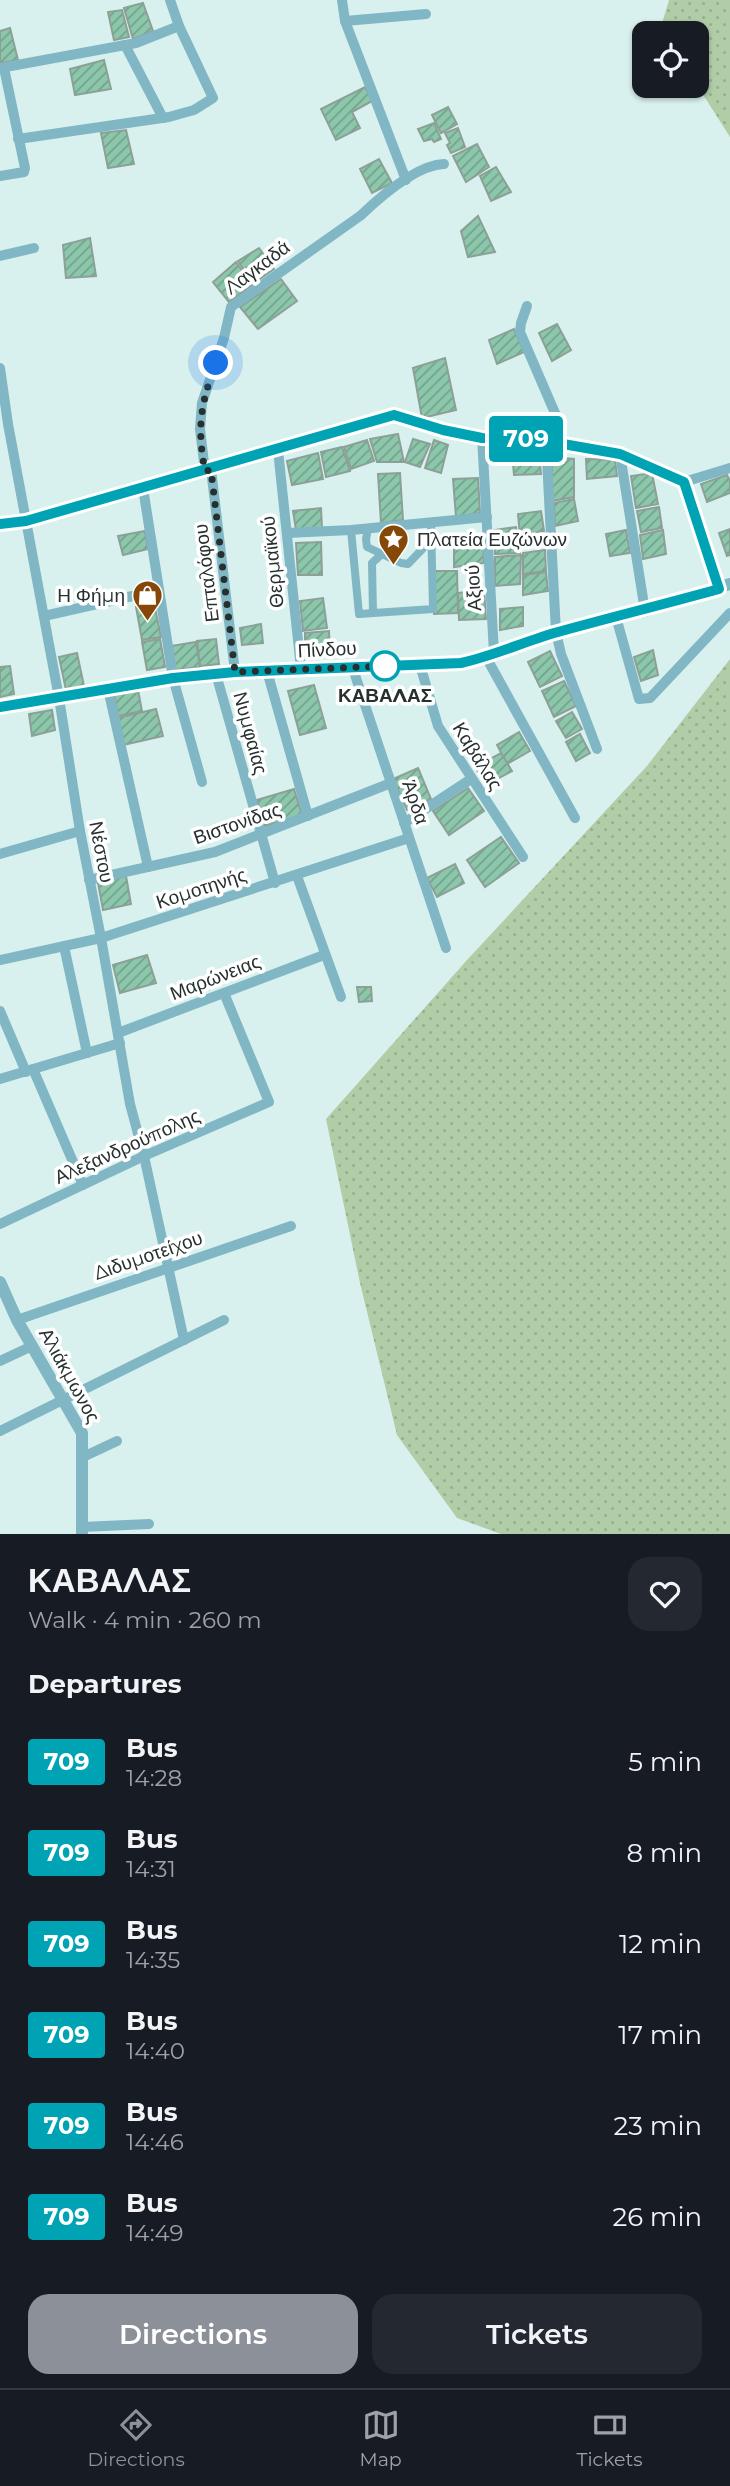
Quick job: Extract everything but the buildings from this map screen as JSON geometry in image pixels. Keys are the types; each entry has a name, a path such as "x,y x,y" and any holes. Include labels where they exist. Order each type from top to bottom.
{"street":[{"path":"18,139 163,118 194,110 213,98 179,26 170,0"},
{"path":"342,0 345,21 406,180"},
{"path":"345,21 426,14"},
{"path":"0,176 20,174 25,168 2,68 125,45 179,26"},
{"path":"125,45 163,118"},
{"name":"Λαγκαδά","path":"208,470 200,429 202,403 224,338 231,307 360,216 406,180 426,167 444,164"},
{"path":"0,256 34,248"},
{"path":"527,306 520,332 558,420 561,444"},
{"name":"Νέστου","path":"0,368 4,424 44,616 130,1104 184,1340"},
{"path":"0,524 26,521 394,415 443,430 482,438 546,441 620,454 684,482 730,468"},
{"name":"Αξιού","path":"482,438 490,655"},
{"path":"546,441 556,632 561,654 597,749"},
{"name":"Θερμαϊκού","path":"278,450 302,669"},
{"path":"620,454 645,611"},
{"name":"Επταλόφου","path":"208,470 235,672"},
{"path":"684,482 724,587"},
{"path":"143,488 173,678 202,782"},
{"path":"287,533 351,530 487,517"},
{"path":"351,530 359,614 433,609 431,523"},
{"path":"368,528 367,547 408,564 431,540"},
{"path":"373,613 372,563 382,554"},
{"name":"Πίνδου","path":"0,707 173,678 235,672 461,663 556,632 645,611 724,587"},
{"path":"44,616 159,590"},
{"path":"616,617 639,699 650,698 730,612"},
{"path":"490,655 575,818"},
{"name":"Καβάλας","path":"421,665 438,726 523,857"},
{"name":"Άρδα","path":"352,666 446,948"},
{"path":"267,671 308,816"},
{"name":"Νυμφαίας","path":"216,674 275,883"},
{"path":"107,689 148,867"},
{"path":"404,823 471,779"},
{"name":"Βιστονίδας","path":"89,880 215,852 391,783"},
{"path":"0,855 80,831"},
{"name":"Κομοτηνής","path":"0,960 101,938 409,838"},
{"path":"298,876 341,998"},
{"path":"64,946 87,1053"},
{"name":"Μαρώνειας","path":"0,1079 87,1053 223,993 324,955"},
{"name":"Αλεξανδρούπολης","path":"0,1224 144,1156 269,1102 223,993"},
{"path":"0,1011 83,1185"},
{"name":"Διδυμοτείχου","path":"17,1320 291,1226"},
{"name":"Αλιάκμωνος","path":"0,1282 17,1320 82,1433 82,1531"},
{"path":"0,1431 224,1320"},
{"path":"0,1361 32,1346"},
{"path":"83,1457 117,1441"},
{"path":"82,1531 149,1524"}],"green space":[{"path":"669,0 730,0 730,137 705,98 709,98 709,21 663,21"},
{"path":"730,659 730,1534 501,1534 457,1518 397,1435 360,1283 326,1119 467,960 647,766"}],"bus line":[{"name":"709","path":"0,524 26,521 211,470 394,415 443,430 482,438 529,439 620,454 684,482 719,589 645,611 556,632 461,663 235,672 173,678 0,707"}],"place":[{"name":"Πλατεία Ευζώνων","path":"394,566"},
{"name":"Η Φήμη","path":"148,622"},
{"name":"ΚΑΒΑΛΑΣ","path":"385,666"}],"route":[{"path":"216,363 202,403 200,429 205,471 211,470 235,672 385,666"}]}
